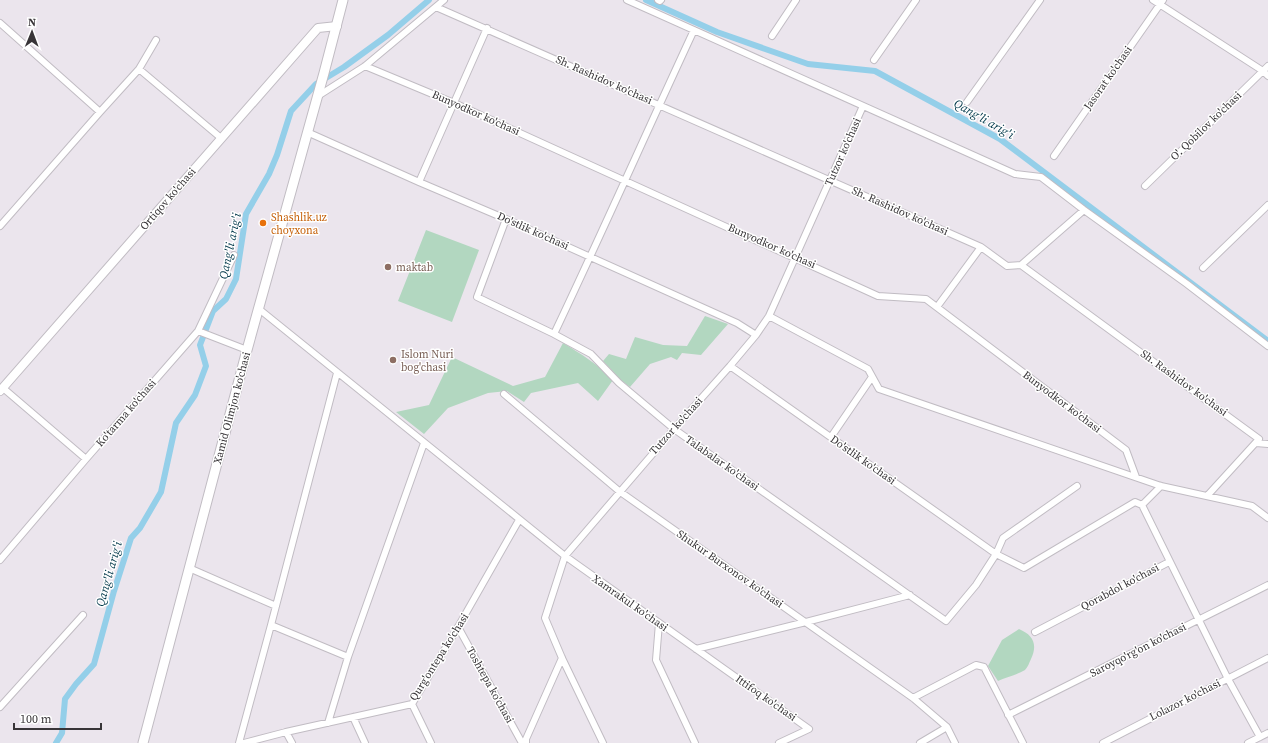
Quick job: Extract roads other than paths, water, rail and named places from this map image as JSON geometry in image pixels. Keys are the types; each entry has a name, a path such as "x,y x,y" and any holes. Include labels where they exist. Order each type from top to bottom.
{"main road":[{"path":"337,26 344,0"},
{"name":"Xamid Olimjon ko'chasi","path":"143,743 247,350 337,26"}],"street":[{"path":"318,96 365,66 444,0"},
{"path":"627,0 1015,174 1041,177 1187,284 1268,346"},
{"path":"772,36 796,0"},
{"path":"874,60 916,0"},
{"path":"967,102 1040,0"},
{"path":"1153,0 1161,2 1266,71"},
{"name":"Jasorat ko'chasi","path":"1054,156 1161,2"},
{"name":"Sh. Rashidov ko'chasi","path":"436,7 487,28 981,247 1007,266 1021,265 1259,438 1256,443"},
{"path":"0,22 100,112"},
{"name":"Ortiqov ko'chasi","path":"2,386 318,28 337,26"},
{"path":"419,182 487,28"},
{"path":"554,334 694,30"},
{"path":"0,226 139,69 156,40"},
{"name":"Bunyodkor ko'chasi","path":"365,66 454,103 796,257 878,296 926,299 1126,450 1136,477"},
{"path":"139,69 221,138"},
{"name":"O'. Qobilov ko'chasi","path":"1145,186 1266,71"},
{"name":"Tutzor ko'chasi","path":"603,743 562,658 545,618 564,556 730,366 770,316 863,106"},
{"name":"Do'stlik ko'chasi","path":"308,132 737,323 756,335"},
{"path":"1203,268 1268,205"},
{"path":"1021,265 1084,210"},
{"name":"Talabalar ko'chasi","path":"506,219 477,297 554,334 591,354 619,383 674,429 946,621 976,585 996,554"},
{"path":"937,307 981,247"},
{"name":"Ko'tarma ko'chasi","path":"0,560 86,459 203,333 234,255"},
{"name":"Xamrakul ko'chasi","path":"259,309 564,556 696,649"},
{"path":"770,316 868,369 879,389 1161,486 1252,506 1268,518"},
{"path":"203,333 247,350"},
{"name":"Do'stlik ko'chasi","path":"730,366 996,554 1024,568 1135,502 1142,505"},
{"path":"239,743 337,373"},
{"path":"831,438 872,377"},
{"path":"2,386 86,459"},
{"name":"Shukur Burxonov ko'chasi","path":"504,394 619,492 913,698 947,727 955,743"},
{"path":"328,723 348,657 424,443"},
{"path":"1208,496 1256,443 1268,444"},
{"path":"996,554 1003,538 1077,486"},
{"path":"1142,505 1161,486"},
{"name":"Qorabdol ko'chasi","path":"1035,632 1169,562 1142,505"},
{"name":"Qurg'ontepa ko'chasi","path":"244,743 286,732 412,704 520,520"},
{"path":"1169,562 1228,679 1260,737"},
{"path":"189,568 276,606"},
{"name":"Saroyqo'rg'on ko'chasi","path":"1008,716 1268,585"},
{"path":"696,649 910,595"},
{"path":"0,707 82,615"},
{"path":"659,623 656,660 695,743"},
{"path":"271,625 348,657"},
{"name":"Toshtepa ko'chasi","path":"458,627 522,743"},
{"name":"Ittifoq ko'chasi","path":"696,649 809,729 779,743"},
{"path":"526,743 526,738 562,658"},
{"name":"Lolazor ko'chasi","path":"1103,743 1268,658"},
{"path":"913,698 976,665 984,668 1023,743"},
{"path":"412,704 431,743"},
{"path":"353,717 365,743"},
{"path":"920,743 947,727"},
{"path":"286,732 292,743"},
{"path":"1248,743 1268,733"}],"waterway":[{"name":"Qang'li arig'i","path":"56,743 62,733 65,699 94,664 114,591 131,538 140,528 161,492 176,423 195,395 206,366 200,345 213,311 226,299 236,279 246,214 269,174 277,155 291,111 316,84 344,67 388,35 429,0"},
{"name":"Qang'li arig'i","path":"646,0 717,32 808,64 875,71 1000,139 1268,341"}],"place":[{"name":"Shashlik.uz choyxona","path":"263,223"},
{"name":"maktab","path":"388,267"},
{"name":"Islom Nuri bog'chasi","path":"393,360"}]}
